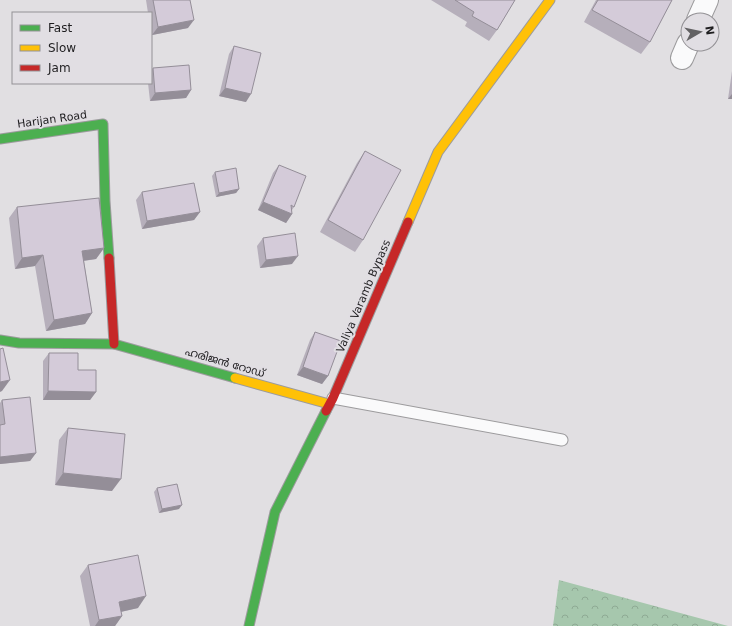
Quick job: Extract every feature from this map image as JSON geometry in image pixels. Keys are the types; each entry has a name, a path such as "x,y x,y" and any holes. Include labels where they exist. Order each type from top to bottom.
{"street":[{"name":"Valiya Varamb Bypass","path":"249,626 275,512 331,401 438,152 550,0"},
{"path":"702,12 707,0"},
{"name":"Harijan Road","path":"0,139 103,124 105,201 114,344"},
{"name":"ഹരിജൻ റോഡ്","path":"0,340 19,343 114,344 331,401"}],"lane":[{"path":"331,401 562,440"}],"green space":[{"path":"559,580 728,626 553,626"}],"building":[{"path":"153,0 190,0 194,20 158,27"},
{"path":"455,0 515,0 497,30 472,16 474,12"},
{"path":"598,0 672,0 650,42 592,10"},
{"path":"234,46 261,53 251,94 225,88"},
{"path":"189,65 191,90 155,93 153,68"},
{"path":"365,151 401,170 363,240 328,220"},
{"path":"279,165 306,176 294,207 291,205 292,214 263,202"},
{"path":"236,168 239,189 219,193 215,172"},
{"path":"194,183 200,212 147,221 142,192"},
{"path":"99,198 104,248 82,251 92,313 54,320 43,255 22,258 17,207"},
{"path":"295,233 298,256 266,260 263,238"},
{"path":"315,332 341,341 328,376 303,367"},
{"path":"3,348 10,380 0,382 0,349"},
{"path":"49,353 78,353 78,370 96,370 96,392 48,391"},
{"path":"30,397 36,453 0,457 0,425 5,424 2,400"},
{"path":"68,428 125,434 121,479 63,473"},
{"path":"177,484 182,505 162,509 157,488"},
{"path":"138,555 146,596 119,602 122,616 99,620 88,565"}],"traffic: fast":[{"path":"0,139 103,124 105,201 109,258"},
{"path":"0,340 19,343 114,344 235,378"},
{"path":"249,626 275,512 326,411"}],"traffic: slow":[{"path":"408,222 438,152 550,0"},
{"path":"235,378 329,404"}],"traffic: jam":[{"path":"326,411 333,398 408,222"},
{"path":"109,258 114,344"}]}
